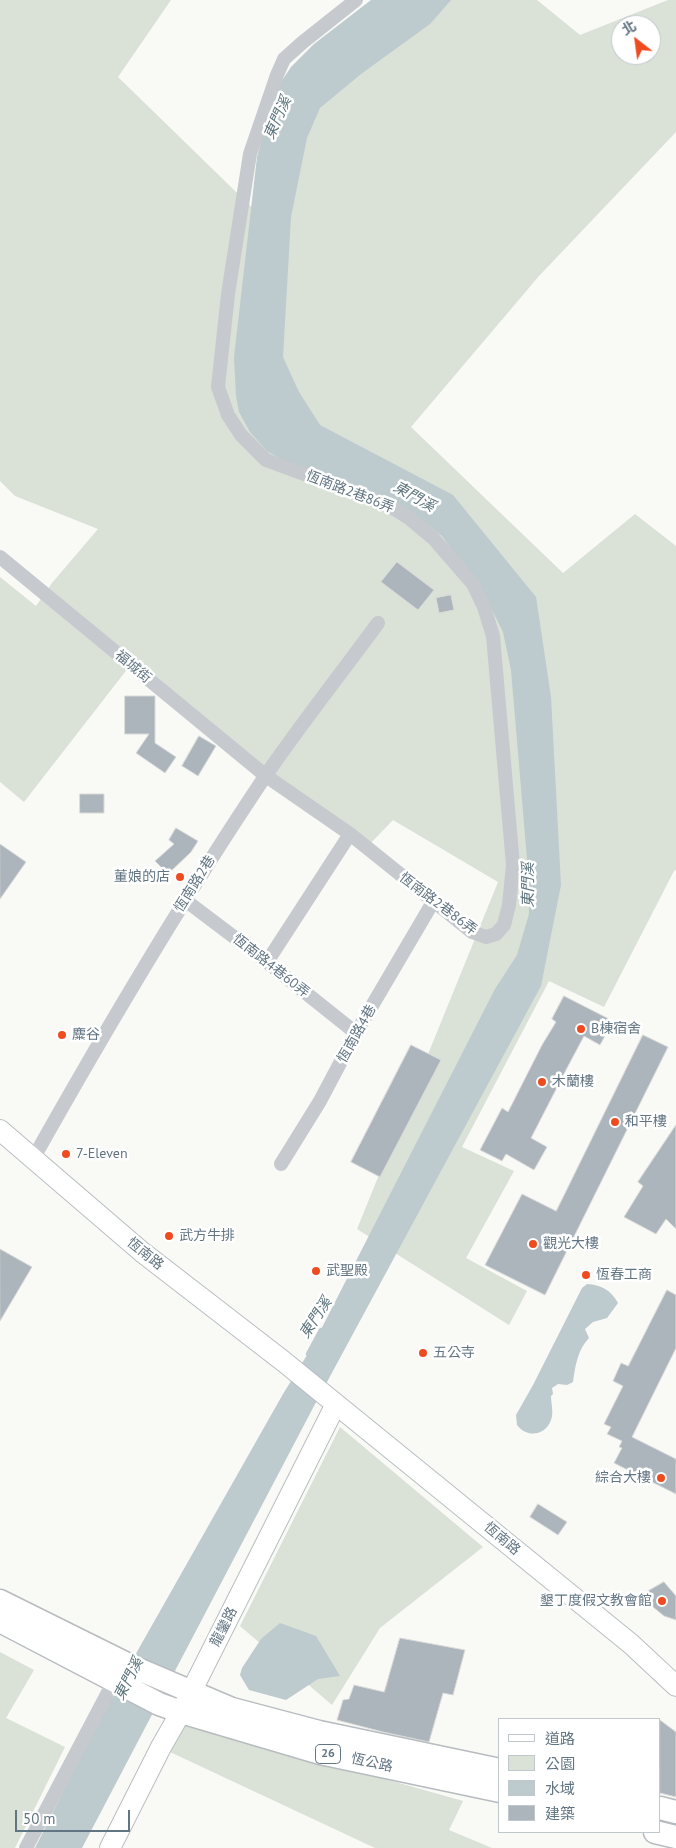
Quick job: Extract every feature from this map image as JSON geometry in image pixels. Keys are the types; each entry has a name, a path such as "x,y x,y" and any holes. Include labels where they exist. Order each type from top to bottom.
{"main road":[{"name":"26","path":"0,1601 122,1677"},
{"name":"26","path":"0,1621 122,1677 181,1687"},
{"name":"恆公路","path":"122,1677 159,1704 181,1712 320,1753 498,1792"},
{"name":"恆公路","path":"181,1687 232,1709 319,1732 498,1770"},
{"path":"661,1808 676,1812"},
{"path":"659,1833 676,1837"}],"street":[{"name":"恆南路2巷86弄","path":"266,776 350,834 472,932 486,937 496,934 504,925 510,905 513,865 498,682 493,636 484,607 473,584 433,538 409,518 388,505 266,460 241,435 228,415 218,387 228,294 250,154 277,74 284,59 356,0"},
{"name":"福城街","path":"0,557 266,776"},
{"name":"恆南路2巷","path":"33,1159 108,1027 185,900 266,776 378,623"},
{"path":"267,962 350,834"},
{"name":"恆南路4巷60弄","path":"185,900 356,1033"},
{"name":"恆南路4巷","path":"281,1164 320,1100 356,1033 433,902"},
{"name":"恆南路","path":"0,1130 142,1252 296,1372 631,1644 676,1686"},
{"name":"龍鑾路","path":"110,1848 181,1712 181,1687 330,1400"},
{"path":"26,1848 122,1677"}],"green space":[{"path":"0,0 171,0 118,77 268,223 279,142 397,0 537,0 580,35 611,23 611,65 661,65 661,15 630,15 668,0 676,0 676,132 539,276 411,427 563,573 635,514 676,546 676,870 604,1007 549,981 462,1147 514,1171 466,1258 527,1291 509,1325 357,1229 498,882 393,820 366,848 132,663 24,802 0,782 0,577 36,606 52,583 98,529 15,496 0,481"},
{"path":"340,1427 483,1547 380,1628 332,1705 240,1626"},
{"path":"0,1652 34,1670 6,1718 65,1747 15,1848 0,1848"},
{"path":"186,1723 463,1801 449,1830 492,1848 375,1848 170,1752"}],"water":[{"path":"371,0 451,0 430,24 361,74 320,108 307,138 291,217 283,357 299,392 320,425 453,495 536,597 551,697 561,885 541,986 314,1406 82,1848 35,1848 104,1710 283,1394 312,1347 495,989 517,955 529,914 527,859 511,670 503,632 486,598 442,536 424,522 289,464 267,451 250,432 239,412 236,396 234,357 257,157 275,91 291,67 314,44"},
{"path":"587,1284 605,1289 618,1303 607,1318 593,1322 585,1329 589,1338 585,1342 576,1364 573,1382 567,1385 558,1384 552,1388 552,1414 548,1425 540,1432 526,1432 517,1425 516,1415 582,1288"},
{"path":"280,1623 316,1636 340,1676 318,1679 286,1700 249,1690 240,1675 242,1668 261,1639"}],"building":[{"path":"397,562 434,590 418,610 381,582"},
{"path":"451,595 454,610 439,613 436,598"},
{"path":"125,696 155,696 155,743 176,757 165,773 136,753 149,734 125,734"},
{"path":"199,736 216,746 198,776 182,766"},
{"path":"80,794 104,794 104,813 80,813"},
{"path":"176,828 198,841 191,852 168,874 155,861 174,844 169,840"},
{"path":"0,844 26,862 0,899"},
{"path":"564,996 613,1021 600,1045 584,1036 567,1068 531,1138 547,1147 534,1170 506,1154 502,1161 480,1150 502,1108 508,1112 542,1045 556,1022 552,1019"},
{"path":"643,1035 668,1047 545,1295 485,1265 522,1194 556,1211"},
{"path":"411,1045 441,1060 380,1177 351,1162"},
{"path":"676,1125 676,1229 666,1219 656,1234 624,1217 643,1186 638,1182"},
{"path":"0,1249 32,1267 0,1321"},
{"path":"667,1290 676,1295 676,1348 632,1437 676,1459 676,1494 614,1463 622,1448 619,1447 622,1441 607,1434 611,1427 604,1424 623,1386 613,1381 621,1363 628,1366"},
{"path":"538,1504 567,1522 558,1535 530,1517"},
{"name":"墾丁度假文教會館","path":"664,1582 676,1596 676,1620 664,1616 653,1607 643,1594"},
{"path":"400,1638 465,1650 453,1695 443,1693 429,1742 337,1720 343,1700 349,1699 354,1685 384,1692"},
{"path":"661,1721 676,1732 676,1797 661,1793"}],"waterway":[{"name":"東門溪","path":"308,1354 321,1330"}],"place":[{"name":"董娘的店","path":"180,877"},
{"name":"B棟宿舍","path":"581,1029"},
{"name":"麋谷","path":"62,1035"},
{"name":"木蘭樓","path":"542,1082"},
{"name":"和平樓","path":"615,1122"},
{"name":"7-Eleven","path":"66,1154"},
{"name":"武方牛排","path":"169,1236"},
{"name":"觀光大樓","path":"533,1244"},
{"name":"武聖殿","path":"316,1271"},
{"name":"恆春工商","path":"586,1275"},
{"name":"五公寺","path":"423,1353"},
{"name":"綜合大樓","path":"661,1478"},
{"name":"墾丁度假文教會館","path":"662,1601"}]}
